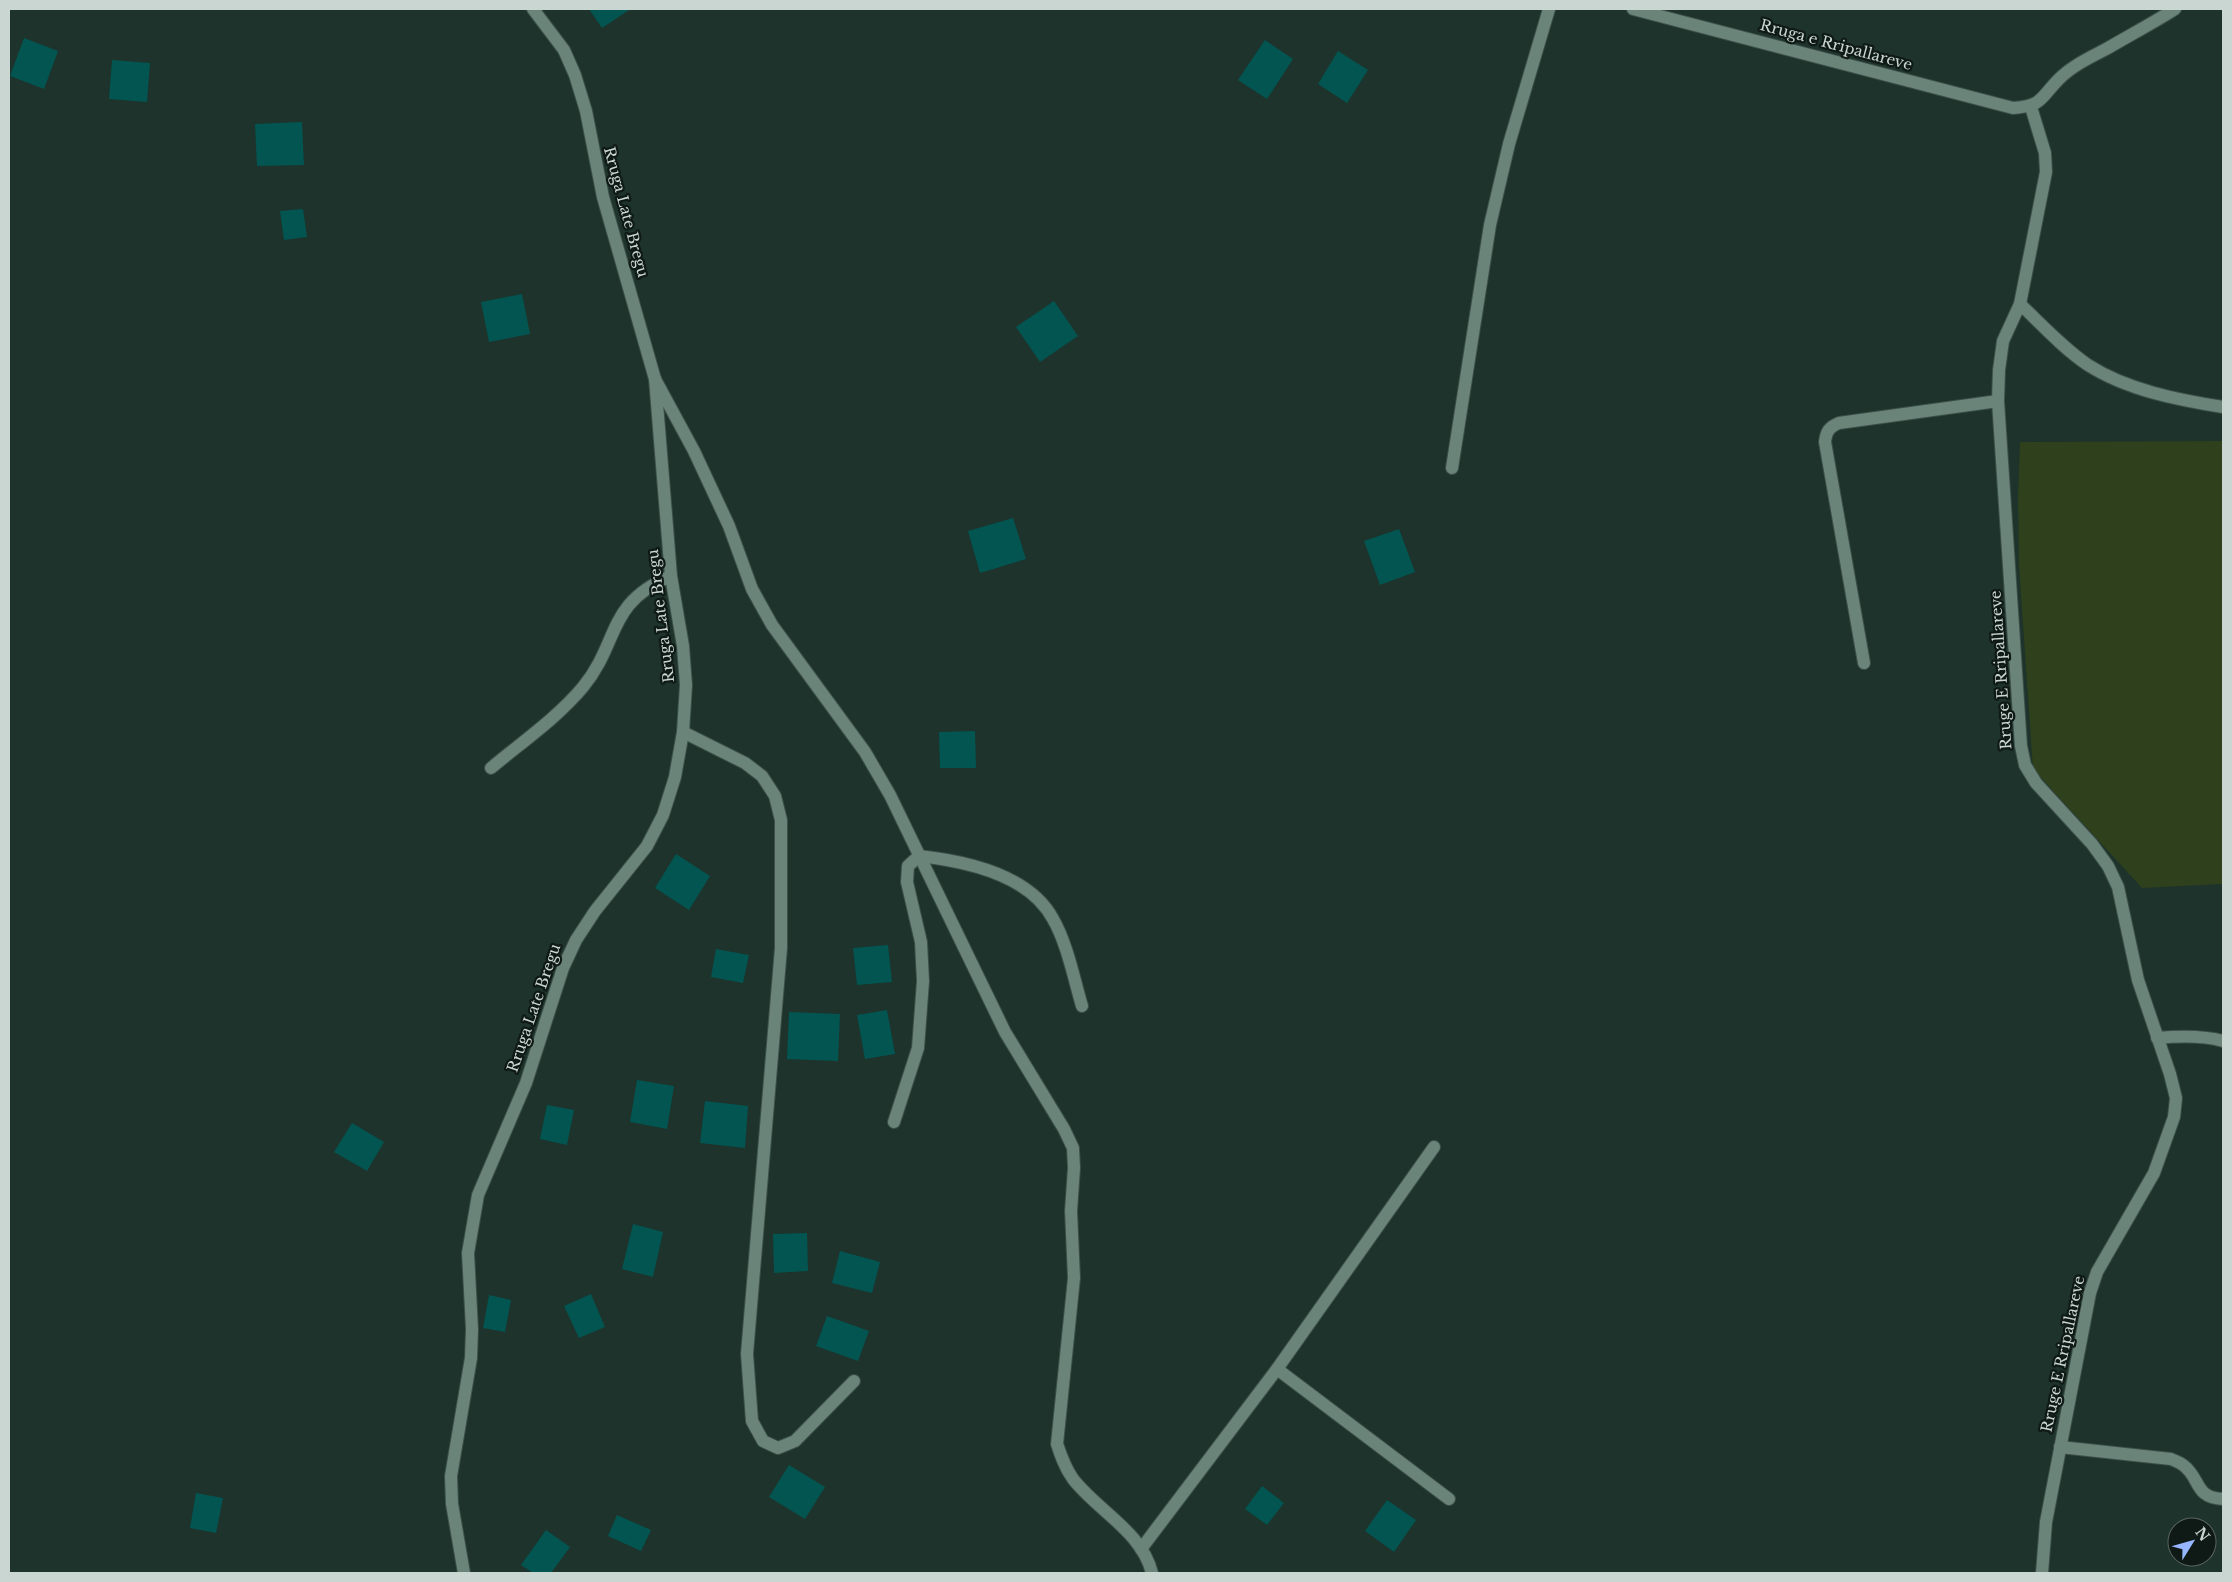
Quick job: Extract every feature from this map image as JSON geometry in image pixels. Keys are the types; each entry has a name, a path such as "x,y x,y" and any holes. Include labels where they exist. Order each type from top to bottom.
{"street":[{"name":"Rruga Late Bregu","path":"464,1573 452,1504 451,1476 471,1358 472,1329 468,1254 478,1195 526,1084 563,968 576,940 595,911 647,846 663,815 675,777 683,732 686,685 683,646 671,576 655,379 603,197 586,111 575,75 564,50 533,9"},
{"path":"1452,468 1490,225 1509,144 1549,9"},
{"name":"Rruga e Rripallareve","path":"1634,9 1998,105 2013,108 2031,107"},
{"path":"2174,9 2153,23 2076,65 2058,79 2045,96 2031,107 2045,152 2046,172 2020,304 2061,344 2089,365 2121,382 2163,395 2223,407"},
{"name":"Rruge E Rripallareve","path":"2020,304 2003,341 1999,370 1998,401 2021,746 2025,765 2036,783 2092,844 2108,866 2118,887 2138,980 2176,1098 2174,1117 2154,1173 2097,1272 2090,1293 2046,1522 2042,1573"},
{"path":"655,379 694,451 729,526 752,589 772,625 866,752 890,794 1005,1032 1064,1129 1073,1148 1074,1278 1057,1444 1063,1462 1072,1478 1126,1531 1141,1549 1152,1573"},
{"path":"1864,663 1825,442 1826,434 1831,427 1839,423 1998,401"},
{"path":"491,768 569,702 585,684 603,653 616,622 628,605 643,591 671,576"},
{"path":"683,732 744,763 762,776 775,796 781,820 781,948 747,1354 752,1421 763,1441 778,1448 795,1441 854,1381"},
{"path":"919,856 971,864 998,874 1028,891 1043,903 1054,919 1060,934 1082,1006"},
{"path":"894,1122 918,1048 923,981 921,942 907,882 908,866 919,856"},
{"path":"2157,1038 2175,1036 2212,1038 2223,1041"},
{"path":"1141,1549 1277,1369 1434,1147"},
{"path":"1277,1369 1448,1498"},
{"path":"2060,1447 2171,1459 2183,1465 2191,1474 2200,1491 2212,1499 2223,1499"}],"green space":[{"path":"2223,441 2223,884 2142,888 2033,769 2019,566 2018,497 2020,442"}],"building":[{"path":"589,9 628,9 629,10 602,28"},
{"path":"24,38 58,51 44,89 10,76"},
{"path":"1265,40 1293,59 1267,99 1238,80"},
{"path":"1338,51 1368,70 1347,103 1318,84"},
{"path":"112,60 150,63 147,102 109,99"},
{"path":"302,122 304,165 257,166 255,124"},
{"path":"303,209 307,237 284,240 280,211"},
{"path":"522,294 530,334 489,342 481,302"},
{"path":"1054,301 1078,336 1040,362 1016,327"},
{"path":"1013,518 1026,559 980,573 968,531"},
{"path":"1399,529 1415,572 1380,585 1364,541"},
{"path":"975,731 976,768 940,768 939,732"},
{"path":"676,854 710,876 689,910 655,888"},
{"path":"888,945 892,982 857,985 853,948"},
{"path":"716,949 749,955 743,983 711,977"},
{"path":"887,1010 895,1054 865,1059 857,1015"},
{"path":"789,1012 840,1014 838,1061 787,1059"},
{"path":"637,1080 674,1086 667,1129 630,1122"},
{"path":"705,1101 748,1106 745,1148 700,1143"},
{"path":"547,1105 574,1110 567,1145 540,1139"},
{"path":"352,1123 384,1142 367,1171 334,1152"},
{"path":"633,1224 663,1232 653,1277 622,1269"},
{"path":"807,1233 808,1271 774,1273 773,1234"},
{"path":"840,1251 880,1262 872,1293 832,1283"},
{"path":"591,1294 605,1327 579,1338 564,1306"},
{"path":"489,1295 511,1300 505,1332 483,1328"},
{"path":"827,1316 869,1331 858,1361 816,1346"},
{"path":"789,1465 825,1487 805,1519 769,1497"},
{"path":"1262,1486 1284,1503 1267,1525 1245,1509"},
{"path":"196,1493 223,1498 216,1533 190,1528"},
{"path":"1387,1500 1416,1520 1394,1552 1365,1531"},
{"path":"617,1515 651,1530 641,1551 608,1536"},
{"path":"546,1530 570,1547 551,1573 533,1573 521,1565"}]}
